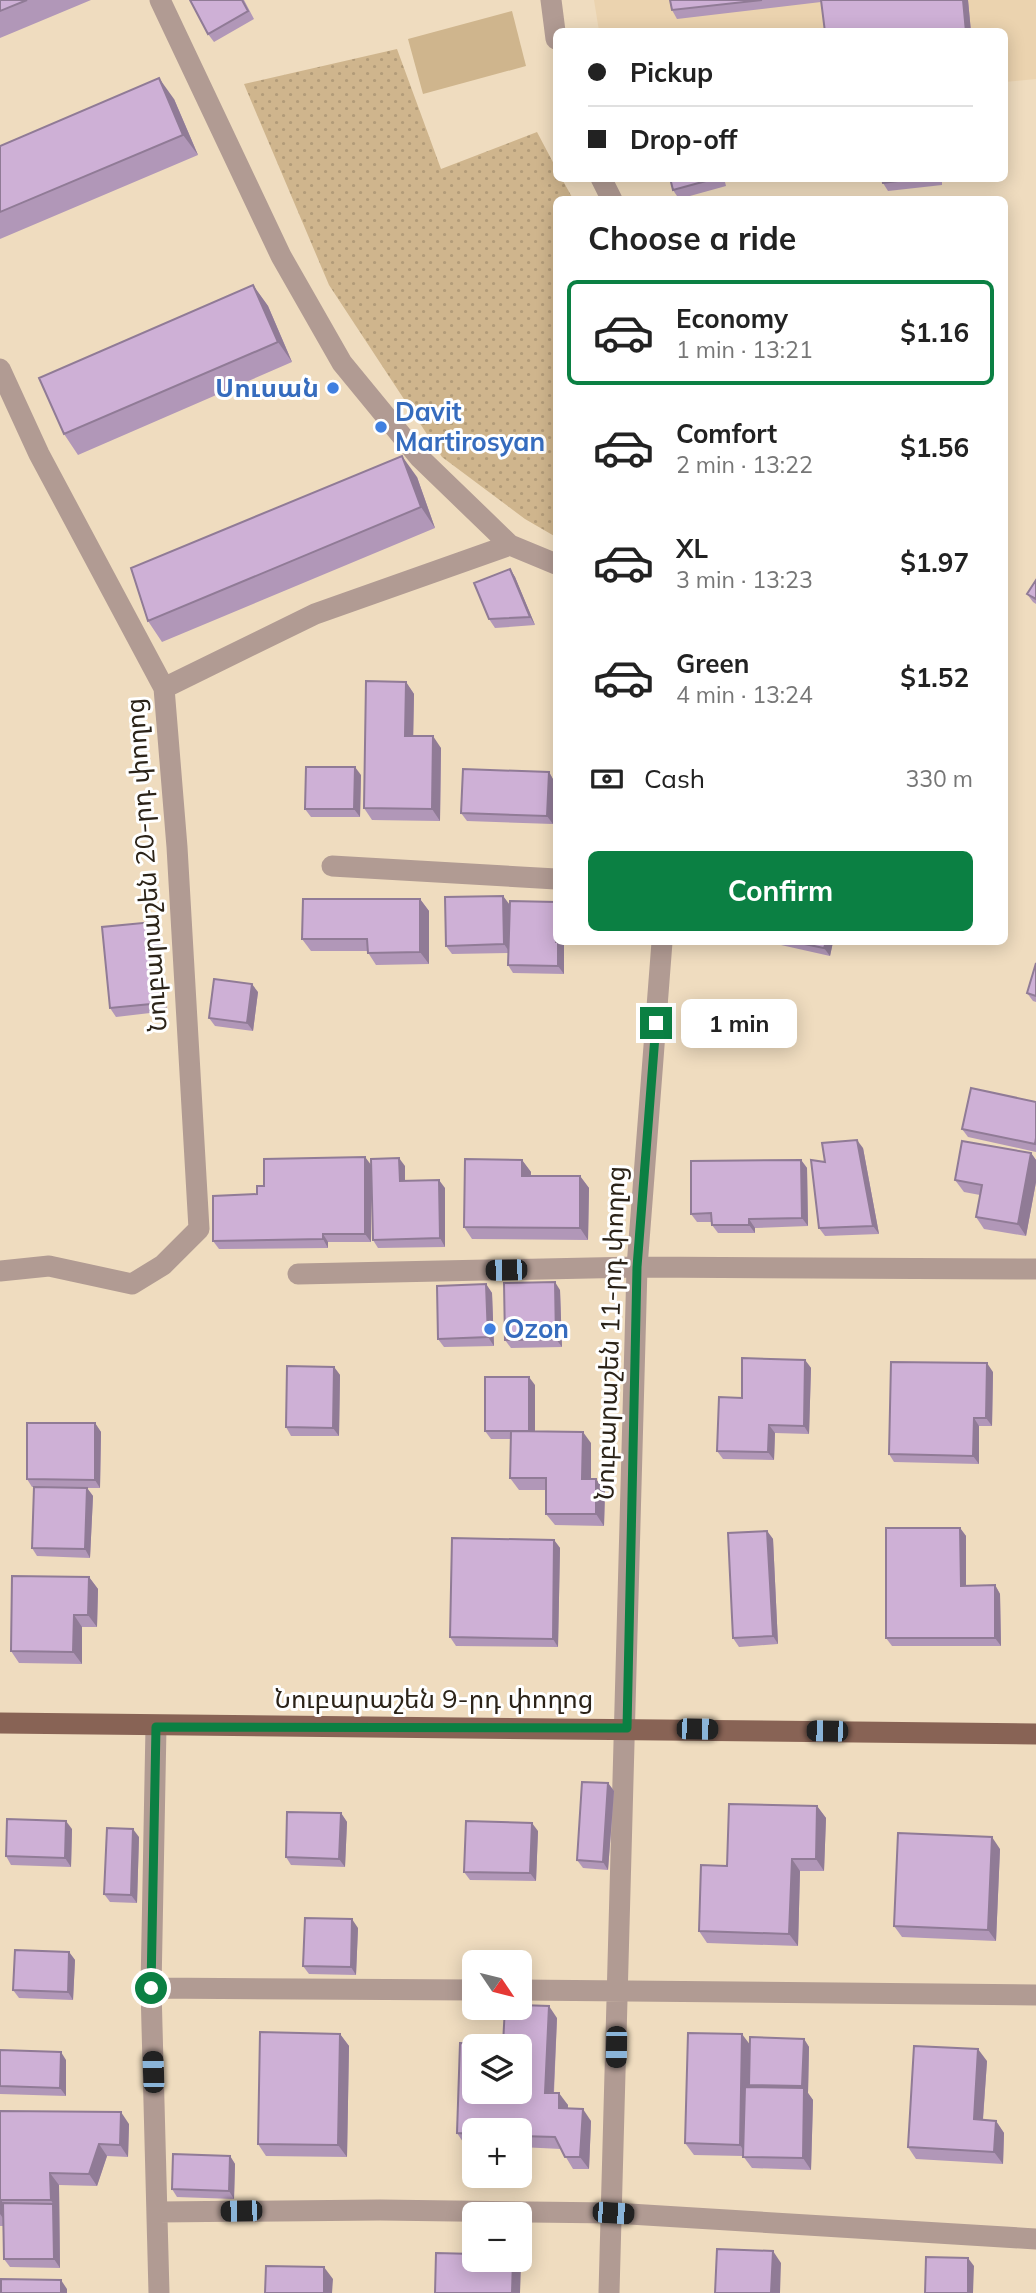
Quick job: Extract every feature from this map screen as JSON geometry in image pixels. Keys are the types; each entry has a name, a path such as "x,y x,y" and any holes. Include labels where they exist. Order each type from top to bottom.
{"main road":[{"name":"Նուբարաշեն 9-րդ փողոց","path":"0,1723 156,1727 627,1728 1036,1734"}],"street":[{"path":"160,0 281,256 342,363 420,458 510,545 553,563"},
{"path":"551,0 555,28"},
{"name":"Նուբարաշեն 20-րդ փողոց","path":"0,369 39,454 164,688 177,847 199,1228 163,1265 132,1284 49,1266 0,1271"},
{"path":"164,688 315,614 510,545"},
{"path":"332,866 553,879"},
{"name":"Նուբարաշեն 11-րդ փողոց","path":"609,2293 627,1728 637,1267 662,945"},
{"path":"298,1274 637,1267 1036,1269"},
{"path":"156,1727 151,1988 159,2293"},
{"path":"151,1988 462,1990"},
{"path":"532,1990 1036,1995"},
{"path":"158,2212 380,2210 613,2213 1036,2239"}],"shaded area":[{"path":"594,0 1036,0 1036,79 1008,82 1008,28 599,28"},
{"path":"512,11 526,66 423,94 408,39"},
{"path":"397,49 441,169 537,132 553,162 553,182 564,182 571,196 553,196 553,535 525,519 442,457 329,285 244,84"}],"building":[{"path":"0,0 27,0 0,11"},
{"path":"190,0 242,0 248,11 208,34"},
{"path":"670,0 762,0 672,10"},
{"path":"821,0 963,0 966,28 824,28"},
{"path":"159,78 183,135 0,212 0,146"},
{"path":"671,182 702,182 673,190"},
{"path":"253,285 278,342 64,434 39,378"},
{"path":"402,456 421,507 148,621 131,568"},
{"path":"510,569 530,617 489,619 474,583"},
{"path":"1036,580 1036,599 1027,594"},
{"path":"366,681 406,682 405,736 433,736 432,809 364,808"},
{"path":"306,767 355,767 354,809 305,809"},
{"path":"463,769 549,772 547,816 461,813"},
{"path":"503,896 504,944 446,946 445,897"},
{"path":"303,899 420,899 420,952 368,953 367,939 302,939"},
{"path":"510,901 553,902 553,945 558,945 558,966 508,965"},
{"path":"153,922 161,1003 110,1008 102,927"},
{"path":"1036,963 1036,996 1027,993"},
{"path":"214,979 252,984 247,1023 209,1018"},
{"path":"971,1088 1036,1102 1035,1144 962,1129"},
{"path":"857,1140 873,1226 819,1228 811,1160 825,1162 822,1143"},
{"path":"962,1141 1031,1153 1018,1224 976,1217 982,1185 955,1180"},
{"path":"365,1157 365,1234 323,1234 323,1239 213,1241 213,1196 257,1194 257,1186 264,1186 264,1159"},
{"path":"399,1158 400,1181 439,1180 440,1238 373,1240 371,1159"},
{"path":"465,1159 522,1160 522,1176 580,1176 580,1228 464,1227"},
{"path":"801,1160 802,1218 749,1219 749,1225 712,1225 711,1213 691,1214 691,1161"},
{"path":"555,1282 556,1339 505,1340 504,1283"},
{"path":"486,1284 488,1337 438,1339 437,1286"},
{"path":"742,1358 805,1360 804,1426 769,1425 768,1452 717,1451 719,1397 742,1398"},
{"path":"891,1362 987,1363 986,1418 974,1418 973,1456 889,1454"},
{"path":"287,1366 334,1367 333,1428 286,1427"},
{"path":"485,1377 529,1377 529,1431 485,1431"},
{"path":"27,1423 95,1423 95,1480 27,1479"},
{"path":"511,1431 583,1432 582,1479 596,1479 596,1514 546,1514 546,1478 510,1478"},
{"path":"34,1487 87,1488 85,1549 32,1548"},
{"path":"886,1528 960,1528 961,1586 995,1585 995,1638 886,1638"},
{"path":"767,1531 773,1636 733,1638 728,1533"},
{"path":"452,1538 554,1540 553,1639 450,1637"},
{"path":"12,1576 89,1577 88,1615 74,1615 73,1652 11,1651"},
{"path":"582,1782 608,1783 603,1862 577,1860"},
{"path":"729,1804 817,1806 816,1859 792,1859 789,1934 699,1931 701,1865 727,1866"},
{"path":"287,1812 341,1813 339,1859 286,1857"},
{"path":"7,1819 66,1821 65,1858 6,1856"},
{"path":"466,1821 532,1823 530,1873 464,1872"},
{"path":"107,1828 133,1829 131,1895 104,1894"},
{"path":"898,1833 992,1837 988,1930 894,1926"},
{"path":"305,1918 352,1919 351,1967 303,1966"},
{"path":"15,1950 69,1952 68,1992 13,1990"},
{"path":"532,2005 549,2006 545,2093 559,2093 559,2108 583,2109 580,2157 565,2157 555,2137 532,2136 532,2118 462,2118 462,2133 457,2133 460,2043 462,2104 532,2104 532,2034 504,2034 504,2020 532,2020"},
{"path":"260,2032 340,2034 338,2145 258,2144"},
{"path":"688,2033 742,2034 740,2145 685,2143"},
{"path":"750,2037 804,2039 802,2086 749,2085"},
{"path":"914,2046 978,2049 974,2119 996,2121 994,2152 908,2147"},
{"path":"0,2050 61,2052 60,2088 0,2086"},
{"path":"745,2087 804,2088 803,2158 743,2157"},
{"path":"0,2111 121,2112 120,2145 99,2144 89,2174 50,2173 51,2200 1,2200 0,2214"},
{"path":"173,2154 230,2156 229,2191 172,2189"},
{"path":"3,2203 53,2204 54,2259 4,2259"},
{"path":"717,2249 773,2251 771,2293 715,2293"},
{"path":"436,2253 462,2254 462,2272 513,2272 512,2293 435,2293"},
{"path":"926,2257 968,2258 968,2293 925,2293"},
{"path":"266,2266 324,2267 324,2293 265,2293"},
{"path":"1,2279 61,2280 61,2293 1,2293"}],"place":[{"name":"Սուսան","path":"333,388"},
{"name":"Davit Martirosyan","path":"381,427"},
{"name":"Ozon","path":"490,1329"}],"route":[{"path":"151,1988 156,1727 627,1728 637,1267 656,1023"}]}
